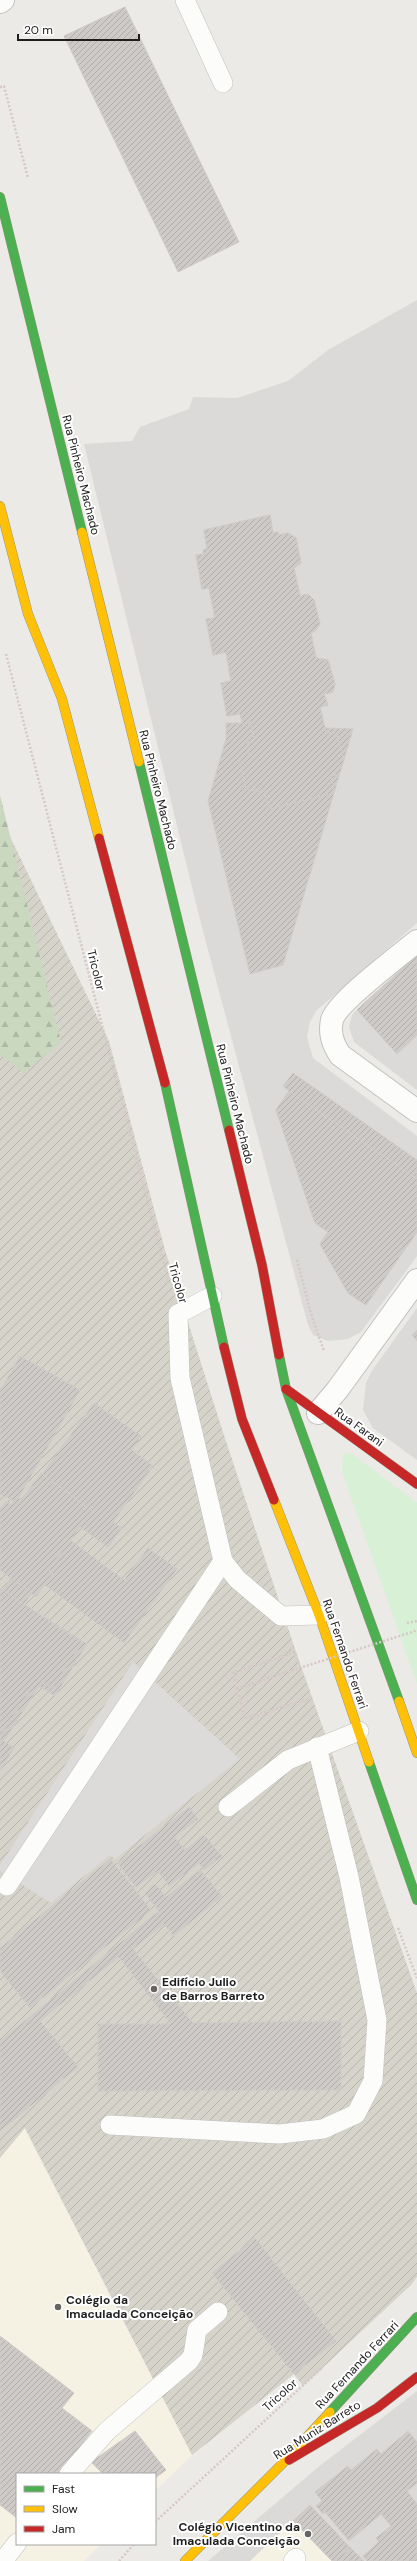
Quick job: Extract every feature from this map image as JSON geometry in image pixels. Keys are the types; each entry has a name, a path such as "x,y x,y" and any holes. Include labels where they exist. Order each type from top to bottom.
{"main road":[{"name":"Rua Pinheiro Machado","path":"0,197 262,1265 286,1389"},
{"path":"0,506 28,614 62,699 158,1056 212,1296"},
{"name":"Rua Fernando Ferrari","path":"212,1296 242,1419 319,1615 417,1900"},
{"name":"Rua Farani","path":"286,1389 417,1484"},
{"path":"286,1389 375,1630 417,1753"},
{"name":"Rua Fernando Ferrari","path":"282,2464 417,2318"},
{"name":"Rua Muniz Barreto","path":"185,2561 282,2464 377,2408 417,2377"}],"street":[{"path":"417,941 338,1009 331,1030 333,1044 340,1055 417,1110"},
{"path":"318,1413 338,1389 417,1280"}],"lane":[{"path":"187,1 223,83"},
{"path":"212,1296 178,1314 180,1378 223,1561 237,1579 281,1616 319,1615"},
{"path":"7,1886 223,1561"},
{"path":"228,1807 288,1760 359,1731"},
{"path":"110,2125 280,2134 323,2129 356,2114 372,2081 378,2020 350,1877 317,1748"},
{"path":"70,2473 107,2431 189,2361 193,2355 197,2330 218,2312"},
{"path":"3,2561 16,2544"}],"path":[{"path":"0,87 4,86"},
{"name":"Tricolor","path":"6,652 151,1219 178,1314"},
{"path":"237,1689 409,1633"},
{"path":"278,1658 233,1674 245,1718 344,1688"},
{"name":"Tricolor","path":"156,2521 329,2362"},
{"path":"119,2561 133,2545"}],"shaded area":[{"path":"417,300 417,923 316,1011 310,1022 307,1037 313,1058 417,1136 417,1256 361,1332 348,1339 328,1341 313,1335 308,1325 199,916 84,444 132,441 140,427 189,409 193,397 237,398 288,381 328,350"},
{"path":"0,816 109,1041 165,1250 222,1429 295,1649 417,1993 417,2277 411,2285 303,2386 294,2374 192,2455 25,2128 0,2158"},
{"path":"417,956 417,1090 354,1042 349,1027 352,1015 364,1002"},
{"path":"417,1308 417,1460 373,1428 363,1410 366,1383 371,1372"},
{"path":"133,1662 240,1759 115,1859 110,1855 51,1903 0,1871 0,1865"},
{"name":"Colégio da Imaculada Conceição","path":"24,2128 192,2455 156,2490 156,2473 16,2473 16,2545 100,2545 84,2561 0,2561 0,2158"},
{"path":"417,2391 417,2561 208,2561 317,2468"},
{"name":"Colégio Vicentino da Imaculada Conceição","path":"310,2505 364,2561 250,2561 293,2521"}],"green space":[{"path":"0,795 61,1042 24,1073 0,1055"},
{"path":"351,1453 417,1503 417,1684 342,1472 343,1454"}],"building":[{"path":"125,7 239,242 178,272 64,36"},
{"path":"270,515 273,533 278,532 279,535 288,533 296,538 301,563 294,568 300,596 308,594 314,600 320,624 315,631 311,633 316,658 328,660 335,684 333,692 324,694 328,705 320,707 325,728 353,729 283,965 250,974 208,801 226,739 226,723 242,723 240,714 227,716 221,683 231,681 226,652 213,655 206,619 215,618 209,588 202,589 196,555 204,554 203,550 207,549 204,530"},
{"path":"270,515 273,533 278,532 279,535 288,533 296,538 301,563 294,568 300,596 308,594 314,600 320,624 315,631 311,633 316,658 328,660 335,684 333,692 324,694 328,705 320,707 326,733 333,732 337,735 344,761 341,767 335,770 336,775 331,776 334,793 269,809 264,791 259,793 257,789 252,791 246,789 239,758 249,753 247,742 254,741 251,722 243,725 240,714 227,716 221,683 231,681 226,652 213,655 206,619 215,618 209,588 202,589 196,555 204,554 203,550 207,549 204,530"},
{"path":"417,955 417,1035 397,1054 357,1010"},
{"path":"293,1073 417,1160 417,1232 366,1305 348,1293 320,1244 328,1232 315,1223 276,1110 289,1091 283,1086"},
{"path":"289,1091 417,1179 417,1232 366,1305 348,1293 320,1244 328,1232 315,1223 276,1110"},
{"path":"417,1330 417,1341 412,1335"},
{"path":"20,1356 80,1390 18,1499 17,1497 14,1501 0,1494 0,1391"},
{"path":"94,1403 141,1436 132,1450 153,1466 113,1522 122,1528 108,1547 80,1527 92,1511 42,1474"},
{"path":"41,1473 92,1511 48,1570 53,1573 36,1597 0,1570 0,1509 6,1501 11,1505 17,1497 21,1500"},
{"path":"70,1540 124,1580 148,1548 177,1569 124,1643 45,1585 53,1573 48,1570"},
{"path":"11,1578 32,1593 24,1604 87,1644 55,1696 39,1686 4,1741 14,1748 0,1771 0,1588 3,1590"},
{"path":"0,1588 82,1643 52,1688 38,1679 0,1736"},
{"path":"189,1807 198,1819 174,1837 185,1850 204,1835 222,1856 204,1870 199,1863 169,1886 158,1871 136,1887 117,1863"},
{"path":"110,1859 151,1910 30,2008 0,1971 0,1948"},
{"name":"Edifício Julio de Barros Barreto","path":"200,1870 222,1896 174,1936 164,1924 133,1949 193,2023 341,2021 341,2090 98,2091 98,2024 171,2024 119,1957 40,2021 78,2067 0,2131 0,2041 159,1911 145,1893 155,1884 166,1897"},
{"path":"255,2238 336,2341 294,2374 212,2273"},
{"path":"0,2336 74,2393 62,2408 92,2431 60,2473 16,2473 16,2517 0,2505"},
{"path":"135,2431 166,2470 156,2477 156,2473 102,2473 91,2462"},
{"path":"408,2431 417,2442 417,2483 407,2491 417,2504 417,2561 367,2561 363,2556 379,2542 376,2538 391,2526 381,2514 349,2541 325,2512 323,2514 316,2506 322,2501 315,2492 348,2466 351,2470 377,2449 381,2454"},
{"path":"310,2505 350,2547 340,2561 332,2561 293,2521"},
{"path":"350,2547 364,2561 340,2561"}],"traffic: fast":[{"path":"0,197 82,532"},
{"path":"139,762 229,1130"},
{"path":"165,1083 224,1347"},
{"path":"279,1355 286,1389 399,1701"},
{"path":"369,1762 417,1900"},
{"path":"330,2412 417,2317"}],"traffic: slow":[{"path":"0,506 28,614 62,699 99,838"},
{"path":"82,532 139,762"},
{"path":"274,1500 319,1615 369,1762"},
{"path":"399,1701 417,1753"},
{"path":"185,2561 282,2464 330,2412"}],"traffic: jam":[{"path":"99,838 165,1083"},
{"path":"229,1130 262,1265 279,1355"},
{"path":"224,1347 242,1419 274,1500"},
{"path":"286,1389 417,1484"},
{"path":"289,2460 377,2408 417,2377"}],"place":[{"name":"Edifício Julio de Barros Barreto","path":"154,1989"},
{"name":"Colégio da Imaculada Conceição","path":"58,2307"},
{"name":"Colégio Vicentino da Imaculada Conceição","path":"308,2534"}]}
